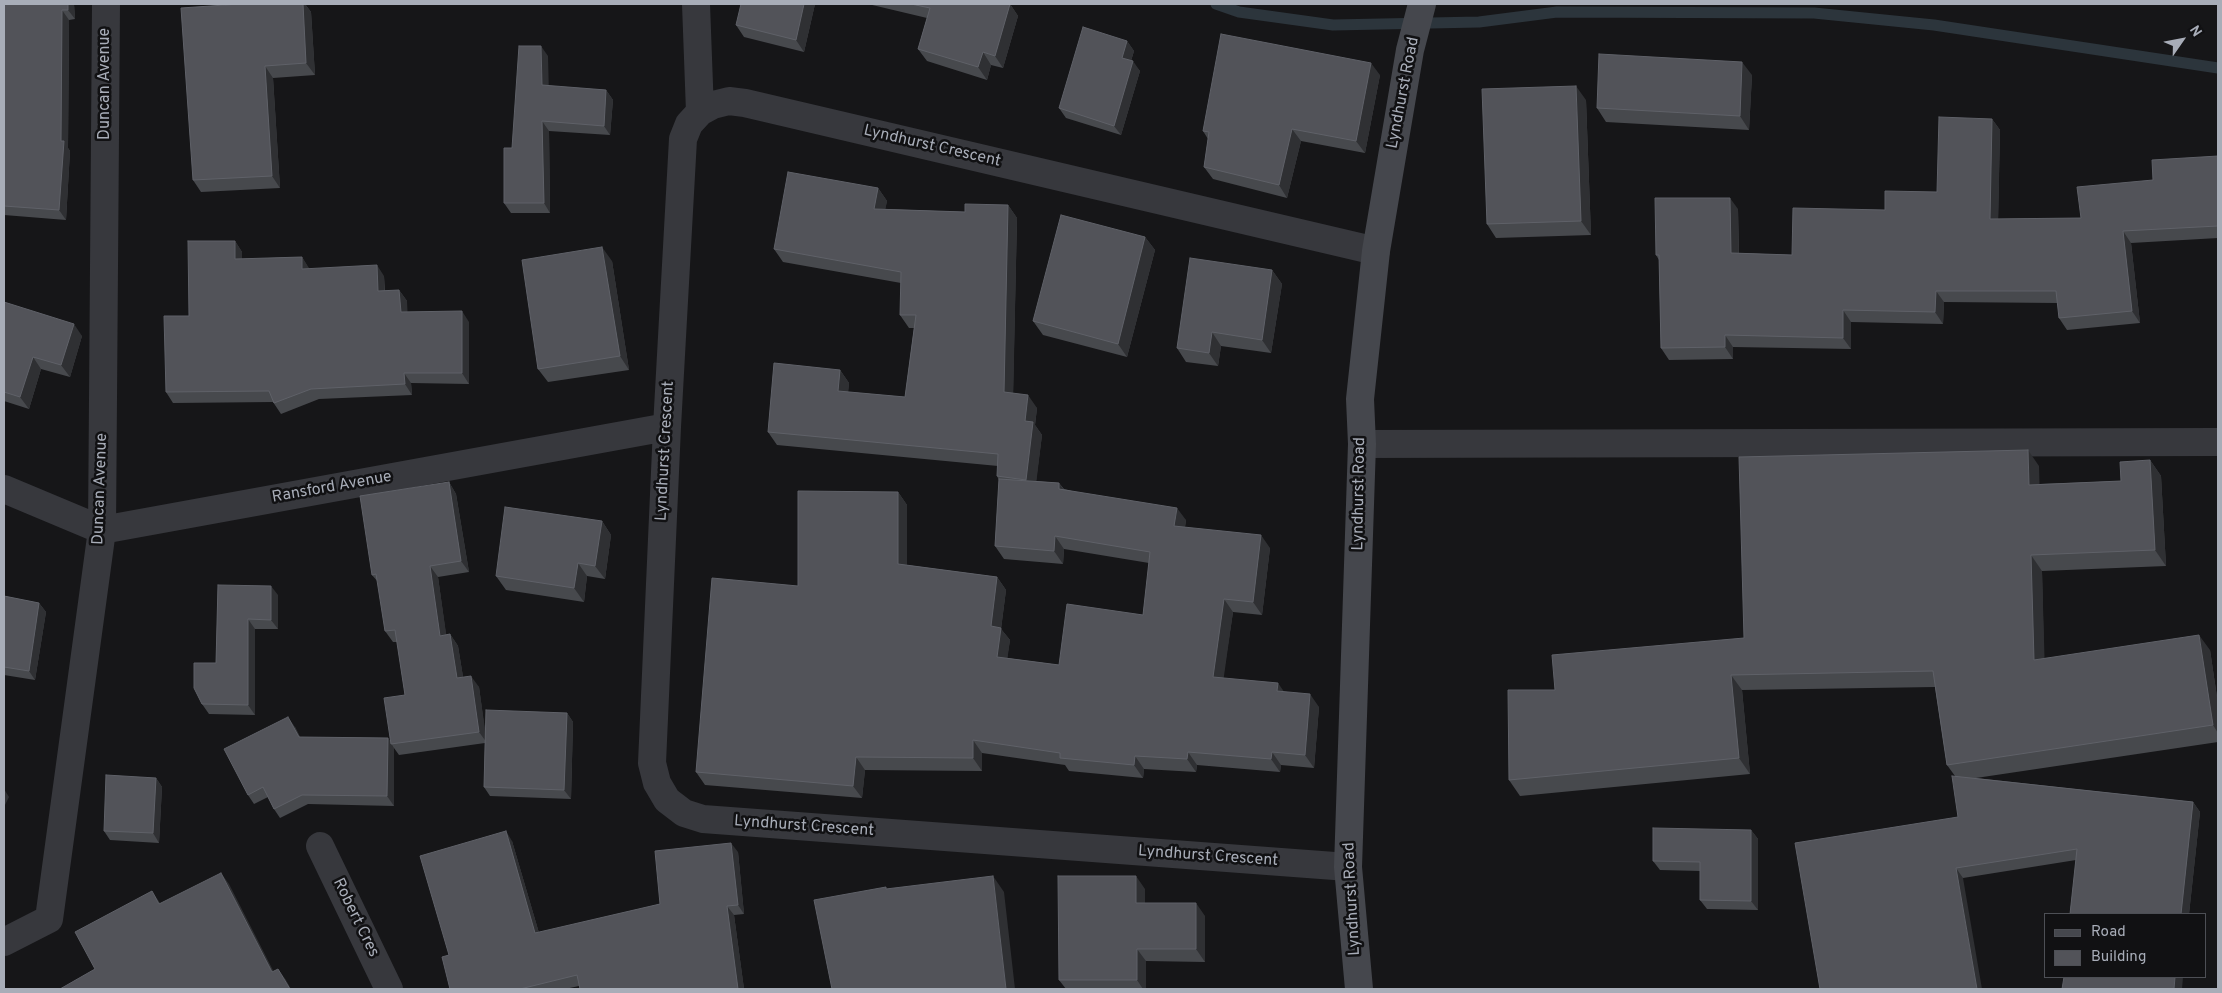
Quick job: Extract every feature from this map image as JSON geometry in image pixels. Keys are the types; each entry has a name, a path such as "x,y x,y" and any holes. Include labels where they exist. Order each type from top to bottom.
{"main road":[{"name":"Lyndhurst Road","path":"1359,989 1348,867 1362,444 1360,399 1376,251 1410,50 1422,4"}],"street":[{"name":"Duncan Avenue","path":"4,942 49,919 102,530 106,4"},
{"path":"696,4 700,112"},
{"name":"Lyndhurst Crescent","path":"1348,867 703,819 684,813 667,800 657,783 652,763 667,427 683,139 689,124 700,112 714,105 729,101 745,103 1376,251"},
{"name":"Ransford Avenue","path":"102,530 667,427"},
{"path":"1362,444 2218,442"},
{"path":"4,489 102,530"},
{"name":"Robert Cres","path":"320,846 389,989"}],"building":[{"path":"4,4 68,4 68,10 62,10 61,141 64,141 59,210 4,206"},
{"path":"240,4 303,4 306,63 265,66 272,176 193,180 181,8"},
{"path":"741,4 804,4 796,40 736,25"},
{"path":"911,4 1010,4 995,56 983,52 978,67 918,49 930,8"},
{"path":"1083,27 1127,41 1122,58 1133,61 1114,126 1059,108"},
{"path":"1221,34 1371,63 1356,141 1292,129 1279,185 1204,167 1209,132 1203,131"},
{"path":"519,46 541,46 542,85 606,90 604,126 542,121 544,203 504,203 504,148 512,148"},
{"path":"1599,54 1742,62 1740,116 1597,108"},
{"path":"1576,86 1581,221 1487,224 1482,89"},
{"path":"1939,117 1992,119 1990,219 2081,218 2077,187 2153,180 2152,160 2218,156 2218,226 2123,231 2132,311 2059,318 2056,291 1936,291 1935,312 1843,310 1843,338 1725,335 1725,347 1661,348 1659,255 1656,255 1655,198 1730,198 1731,253 1792,255 1793,208 1885,210 1885,191 1937,192"},
{"path":"788,172 878,188 874,209 965,212 965,204 1008,205 1004,392 1028,395 1025,421 1033,422 1026,480 997,476 998,454 768,432 774,363 840,370 838,391 905,397 916,315 900,315 901,272 774,249"},
{"path":"1061,215 1145,237 1118,344 1033,321"},
{"path":"188,241 235,241 235,259 302,257 302,269 377,265 378,291 399,290 401,312 462,311 462,373 404,373 405,384 311,389 274,403 269,391 166,392 164,316 189,316"},
{"path":"602,247 620,356 538,369 522,260"},
{"path":"1190,258 1272,270 1262,340 1212,332 1209,353 1177,348"},
{"path":"4,302 74,324 61,365 33,357 20,397 4,392"},
{"path":"2028,450 2029,485 2121,481 2120,462 2150,460 2155,550 2031,555 2034,660 2199,635 2213,725 1947,765 1933,671 1731,675 1739,758 1509,780 1508,690 1555,690 1552,655 1744,638 1739,457"},
{"path":"999,479 1059,483 1059,489 1177,508 1174,526 1261,535 1253,602 1224,599 1213,677 1278,683 1277,691 1310,694 1305,755 1272,752 1271,759 1188,752 1187,759 1135,756 1134,765 1060,758 1060,753 973,740 973,758 856,757 853,786 696,772 712,578 798,586 798,491 898,492 898,564 997,577 991,626 1001,628 997,657 1059,665 1067,604 1143,615 1150,552 1055,536 1054,551 995,546"},
{"path":"449,482 461,561 430,566 440,636 450,634 457,678 471,676 479,732 391,744 384,698 405,695 395,630 385,631 376,574 372,575 360,496"},
{"path":"505,507 602,521 595,566 578,563 574,588 496,576"},
{"path":"218,585 271,586 271,620 248,619 248,705 202,704 194,688 194,663 216,663"},
{"path":"4,596 39,603 29,671 4,667"},
{"path":"486,710 567,713 564,790 484,787"},
{"path":"288,717 299,737 388,738 387,796 302,795 274,809 263,787 248,795 224,749"},
{"path":"106,775 156,778 153,833 104,831"},
{"path":"1952,776 2193,802 2181,913 2070,913 2077,849 1956,868 1977,989 1820,989 1795,843 1958,817"},
{"path":"1653,828 1751,830 1751,901 1700,900 1700,862 1653,861"},
{"path":"506,831 535,933 660,904 655,851 731,843 738,905 727,906 738,989 580,989 577,975 520,989 450,989 442,957 449,955 420,856"},
{"path":"221,873 272,972 278,969 290,989 60,989 95,969 75,932 152,891 159,904"},
{"path":"993,876 1006,989 832,989 814,900 886,887 886,889"},
{"path":"1058,876 1136,876 1136,903 1196,903 1196,949 1137,949 1137,980 1059,980"},
{"path":"2064,978 2175,978 2174,989 2062,989"}],"waterway":[{"path":"1216,4 1239,12 1333,25 1479,22 1557,12 1814,13 1934,25 2218,68"}]}
